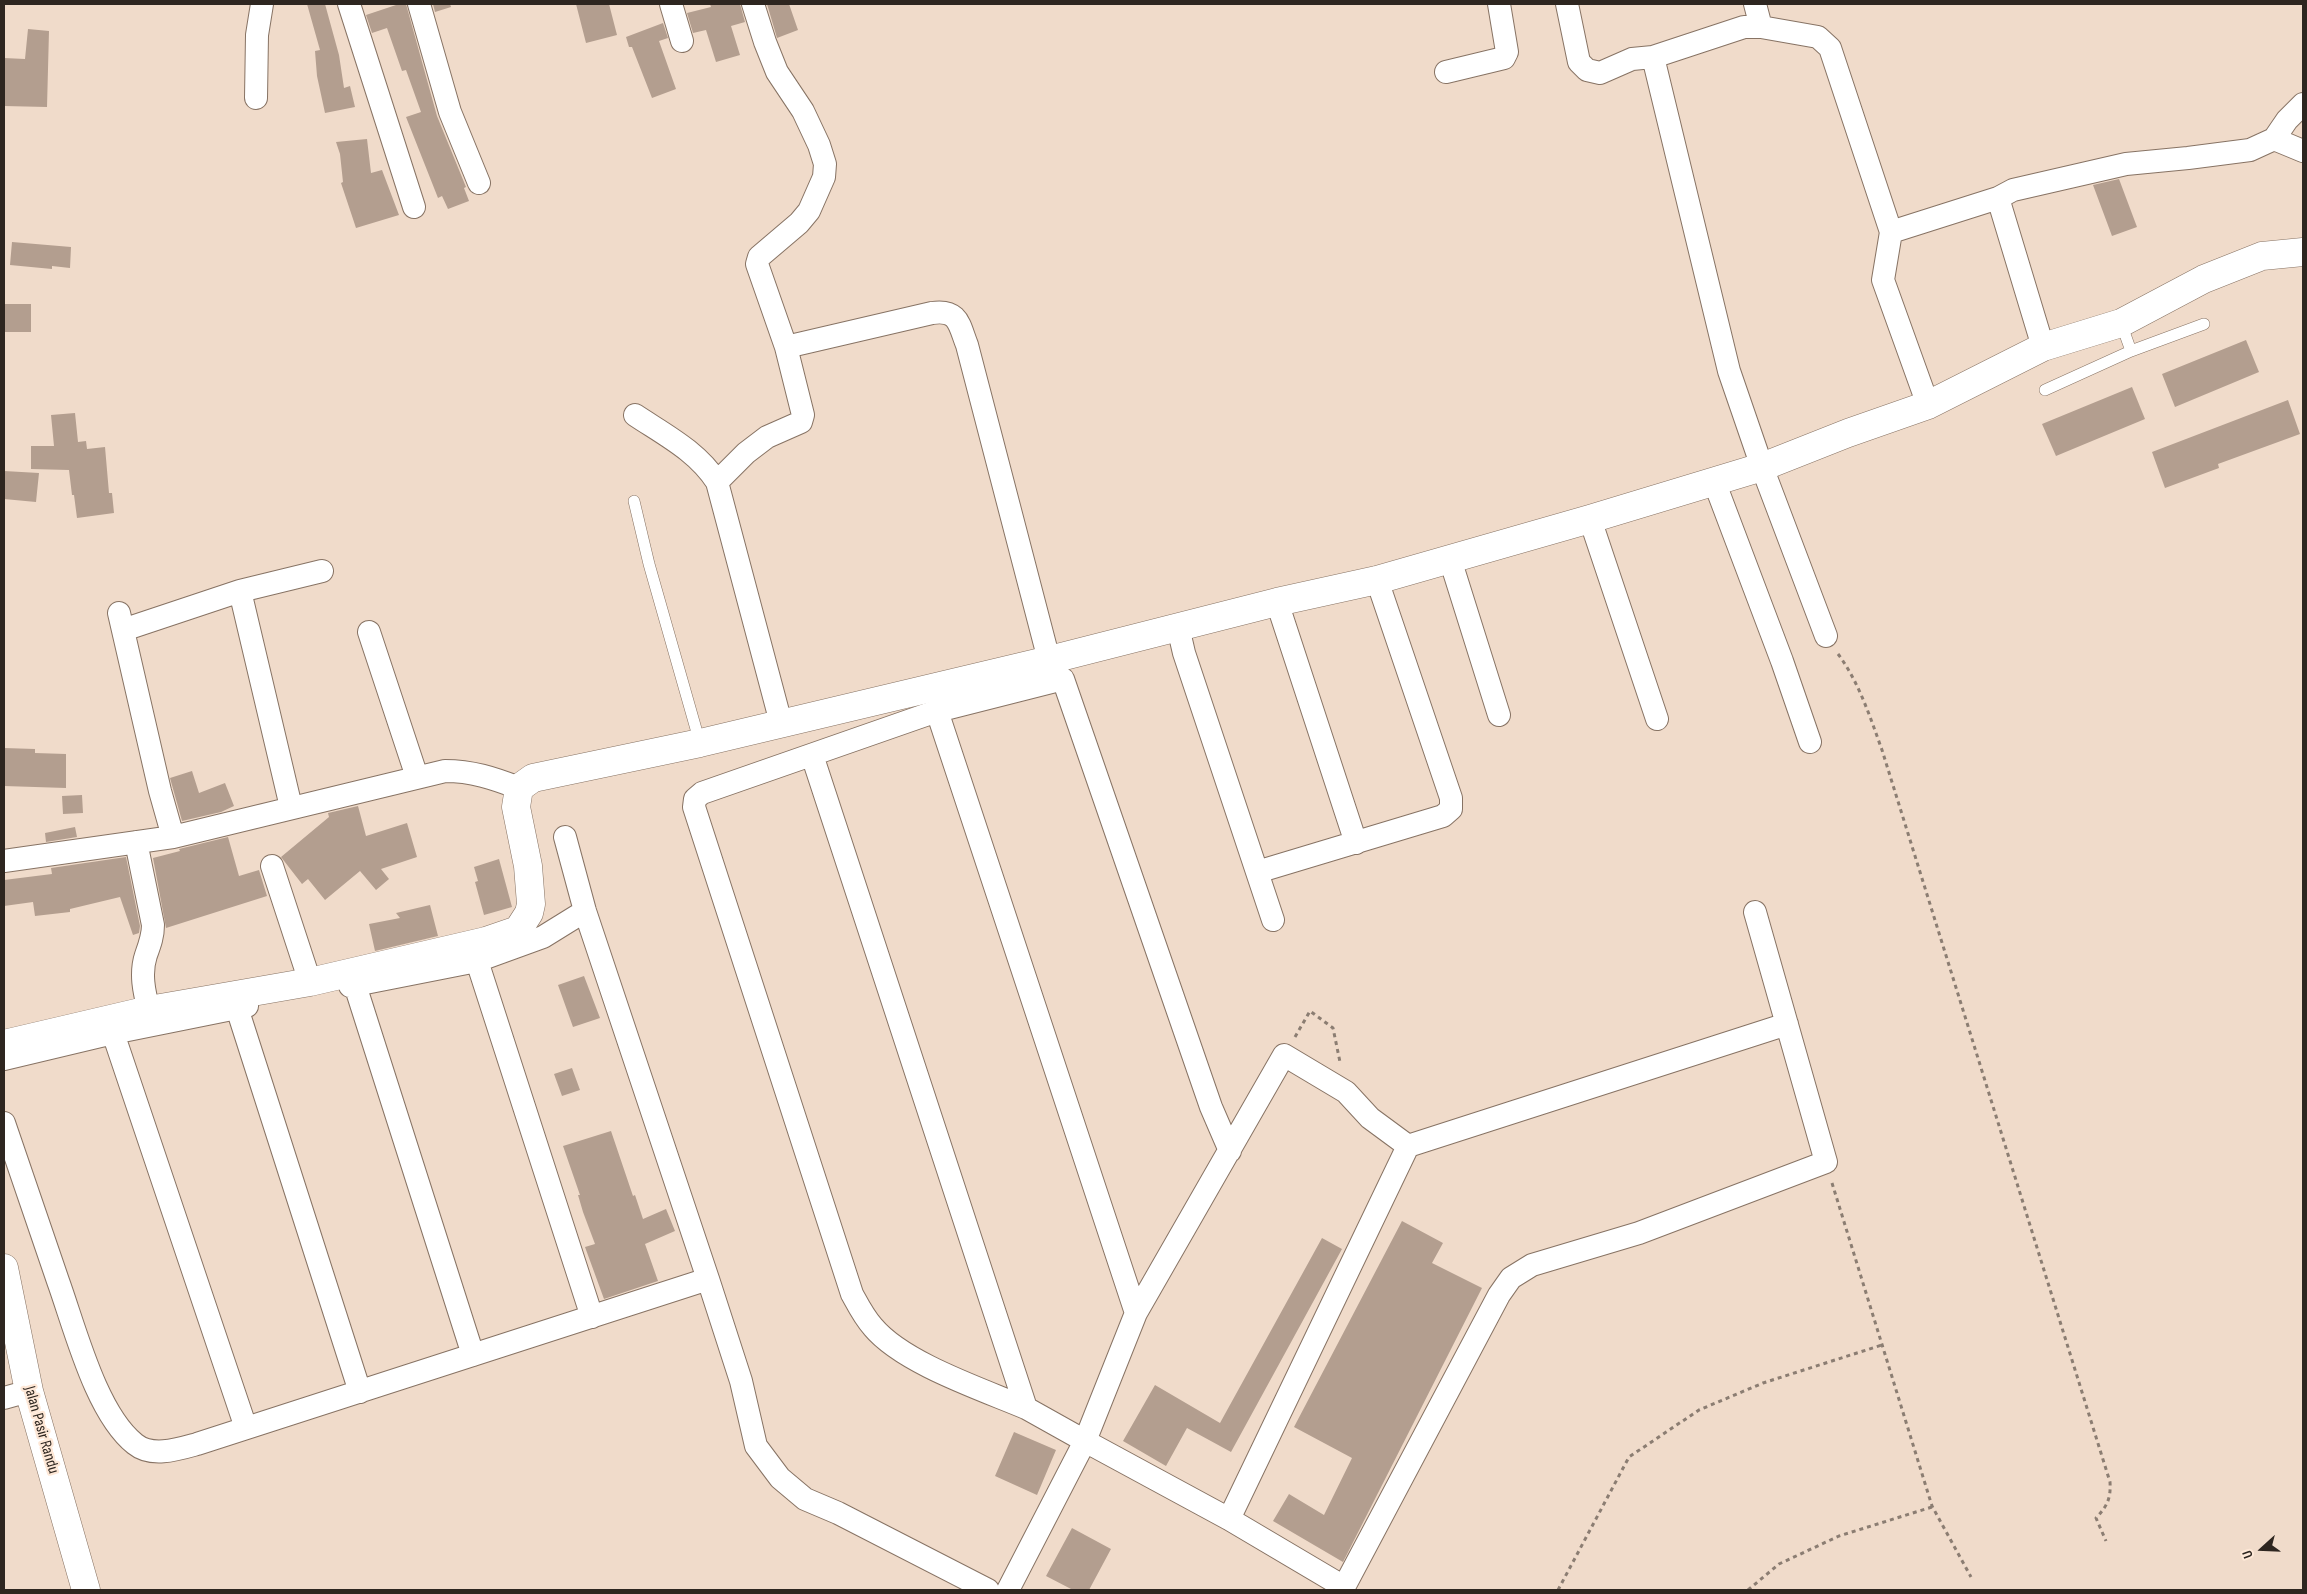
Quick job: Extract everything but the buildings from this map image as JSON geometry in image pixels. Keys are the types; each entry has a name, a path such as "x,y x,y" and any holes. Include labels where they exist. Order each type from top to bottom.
{"street":[{"path":"256,98 257,35 262,4"},
{"path":"349,4 414,207"},
{"path":"419,4 450,112 479,183"},
{"path":"671,4 682,41"},
{"path":"717,482 746,453 767,436 801,422 802,415 786,347 757,264 759,257 799,223 808,211 824,177 825,164 819,145 803,111 777,72 753,4"},
{"path":"1446,72 1504,58 1507,52 1499,4"},
{"path":"1567,4 1579,62 1587,70 1600,73 1632,59 1653,57 1744,27 1761,27 1818,37 1830,48 1891,232 1883,280 1928,405"},
{"path":"1755,4 1761,27"},
{"path":"1653,57 1729,371 1762,467 1826,636"},
{"path":"1891,232 1998,198 2013,190 2126,164 2250,150 2274,140 2287,120 2303,104"},
{"path":"2274,140 2303,151"},
{"path":"1998,198 2043,347"},
{"path":"4,1044 149,1010 310,982 486,941 518,930 529,913 531,904 528,866 516,807 519,788 533,778 700,743 781,722 1049,660 1277,602 1377,580 1590,519 1762,467 1848,433 1928,405 2043,347 2120,323 2204,279 2262,256 2303,252"},
{"path":"786,347 932,313 944,311 952,314 958,322 967,345 1049,660"},
{"path":"635,415 690,452 706,466 717,482 781,722"},
{"path":"1714,481 1782,660 1810,742"},
{"path":"1590,519 1657,719"},
{"path":"1450,560 1499,715"},
{"path":"173,837 160,791 121,622 322,571"},
{"path":"1257,872 1442,816 1452,809 1451,798 1377,580"},
{"path":"240,591 291,807"},
{"path":"1277,602 1356,843"},
{"path":"1178,627 1184,652 1272,920"},
{"path":"369,632 417,777"},
{"path":"1230,1151 1211,1107 1063,679 937,711 702,794 695,799 694,807 852,1294 872,1327 892,1345 922,1363 1026,1408 1229,1519 1344,1587 1499,1295 1511,1278 1532,1265 1639,1233 1826,1162 1755,912"},
{"path":"937,711 1136,1313"},
{"path":"812,755 1026,1408"},
{"path":"4,862 173,837 445,771 466,771 485,775 519,788"},
{"path":"564,837 584,911 741,1380 756,1446 780,1478 805,1499 838,1513 988,1590"},
{"path":"136,842 153,925 153,938 145,956 143,971 144,991 149,1010"},
{"path":"272,866 310,982"},
{"path":"4,1059 113,1033 477,961 543,937 584,911"},
{"path":"477,961 592,1317"},
{"path":"355,985 473,1355"},
{"path":"237,1008 360,1392"},
{"path":"1229,1519 1408,1146 1787,1024"},
{"path":"113,1033 246,1428"},
{"path":"1008,1590 1085,1441 1136,1313 1284,1055 1346,1092 1370,1118 1408,1146"},
{"path":"4,1123 87,1365 105,1406 120,1430 136,1445 152,1451 177,1449 246,1428 708,1279"},
{"name":"Jalan Pasir Randu","path":"4,1268 16,1394 86,1590"}],"lane":[{"path":"2120,323 2131,351"},
{"path":"2045,390 2131,351 2204,324"},
{"path":"634,501 649,564 700,743"}],"path":[{"path":"1826,636 1847,666 1866,706 1882,750 2110,1482 2111,1494 2108,1505 2096,1518 2106,1541"},
{"path":"1284,1055 1310,1011 1332,1028 1346,1092"},
{"path":"1826,1162 1932,1506 1971,1577"},
{"path":"1558,1590 1629,1457 1699,1410 1763,1383 1882,1345"},
{"path":"1748,1590 1779,1564 1839,1536 1932,1506"}]}
